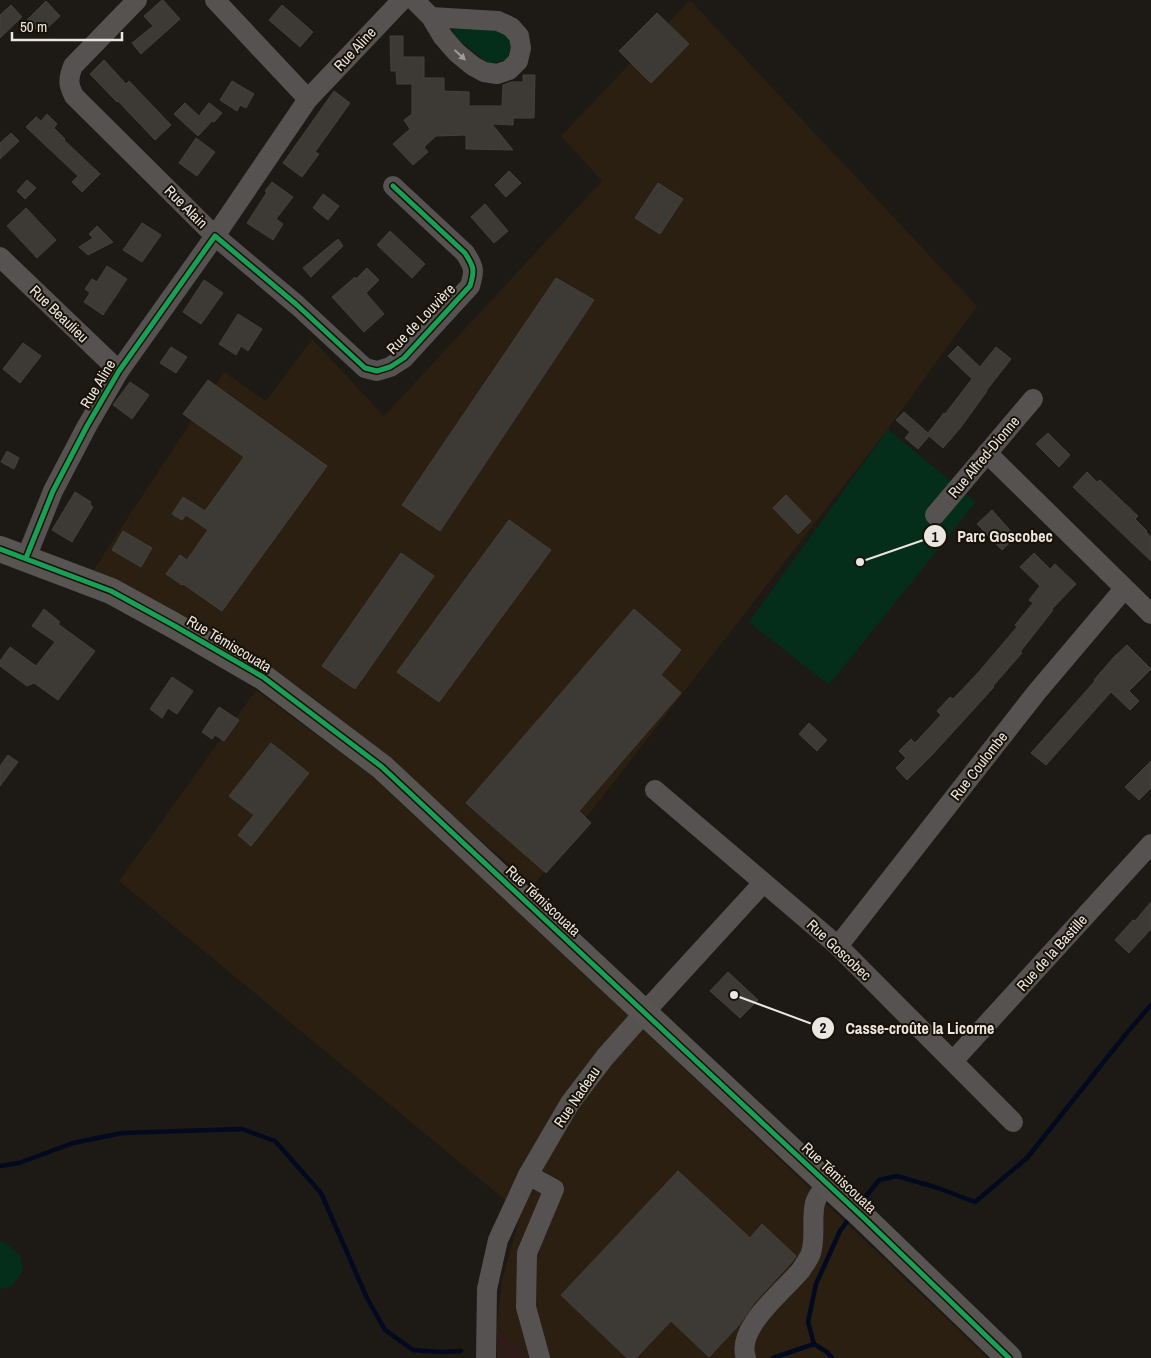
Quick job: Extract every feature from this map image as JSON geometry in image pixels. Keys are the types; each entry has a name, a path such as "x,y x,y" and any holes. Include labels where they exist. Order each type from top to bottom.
{"main road":[{"name":"Rue Témiscouata","path":"0,549 111,591 173,625 263,678 382,767 857,1211 1004,1356"}],"street":[{"name":"Rue Alain","path":"137,0 73,66 69,75 69,86 74,96 215,236 308,99"},
{"path":"215,0 308,99"},
{"name":"Rue Aline","path":"308,99 402,0"},
{"path":"414,0 431,17"},
{"name":"Rue de Louvière","path":"215,236 297,305 365,368 377,371 390,367 404,358 470,286 474,275 473,266 465,253 393,186"},
{"name":"Rue Aline","path":"26,558 53,491 87,426 119,371 215,236"},
{"name":"Rue Beaulieu","path":"0,257 119,371"},
{"name":"Rue Alfred-Dionne","path":"935,515 1033,399"},
{"path":"987,453 1151,614"},
{"name":"Rue Coulombe","path":"838,946 1036,693 1124,589"},
{"name":"Rue Goscobec","path":"655,790 838,946 1013,1122"},
{"name":"Rue de la Bastille","path":"953,1061 1151,844"},
{"name":"Rue Nadeau","path":"486,1358 488,1289 498,1240 528,1175 570,1103 605,1057 763,883"},
{"path":"528,1175 554,1188 527,1254 526,1307 540,1358"},
{"path":"745,1356 745,1340 749,1329 801,1269 811,1254 814,1231 813,1217 816,1202 827,1183"}],"shaded area":[{"path":"690,0 977,306 888,429 534,885 375,752 322,704 257,658 92,572 224,372 266,401 312,339 384,416 602,181 561,136"},
{"path":"256,690 372,776 618,1005 988,1358 534,1358 497,1328 502,1280 521,1213 119,881"},
{"path":"497,1328 534,1358 497,1358"}],"green space":[{"path":"457,27 498,30 509,38 511,49 509,55 505,60 489,63 457,38 453,32"},
{"path":"888,429 976,502 829,685 749,622"},
{"path":"0,1241 6,1243 20,1256 23,1271 11,1287 0,1289"}],"building":[{"path":"162,0 180,19 141,54 132,43 153,26 144,16"},
{"path":"46,1 60,16 41,34 27,20"},
{"path":"11,5 22,17 0,38 0,15"},
{"path":"282,5 313,32 300,47 269,20"},
{"path":"657,13 689,44 651,83 619,51"},
{"path":"390,36 403,36 403,57 424,57 424,78 444,78 444,91 469,92 469,106 502,106 503,85 511,82 523,82 523,75 535,75 534,118 513,118 513,125 492,124 513,150 466,149 466,135 436,136 424,147 428,152 413,165 393,144 410,129 404,120 412,114 412,84 397,84 396,71 391,71"},
{"path":"104,60 126,84 129,81 171,125 155,140 90,74"},
{"path":"232,81 254,94 246,108 240,105 237,111 220,100"},
{"path":"334,91 350,103 315,152 319,154 302,177 283,163"},
{"path":"185,103 199,116 209,103 222,113 198,136 174,114"},
{"path":"47,114 57,124 54,128 64,140 100,174 82,192 72,182 78,176 26,127 36,117 41,121"},
{"path":"11,133 19,141 0,159 0,143"},
{"path":"196,138 215,152 197,176 179,163"},
{"path":"509,171 521,183 506,197 495,185"},
{"path":"27,180 36,188 25,199 17,191"},
{"path":"272,182 293,197 276,219 283,224 273,240 247,223"},
{"path":"658,183 683,199 660,234 635,218"},
{"path":"323,194 339,206 328,220 313,208"},
{"path":"485,204 508,231 494,243 471,217"},
{"path":"26,208 56,240 37,258 7,226"},
{"path":"142,223 161,235 142,262 123,250"},
{"path":"97,226 113,242 88,255 79,247 93,238 89,234"},
{"path":"390,231 425,264 412,278 377,245"},
{"path":"338,239 343,246 311,277 303,268"},
{"path":"107,266 127,279 103,315 84,302 90,293 85,289 92,279 97,282"},
{"path":"367,268 379,280 366,293 384,314 364,332 332,297"},
{"path":"556,278 594,300 440,531 402,505"},
{"path":"204,280 223,293 201,324 183,312"},
{"path":"238,314 262,329 248,351 241,346 236,355 219,344"},
{"path":"23,343 41,356 20,383 3,369"},
{"path":"958,346 980,367 996,347 1011,359 961,427 943,448 929,436 918,449 905,438 910,432 896,420 904,412 928,433 945,414 972,379 948,356"},
{"path":"171,347 187,357 176,373 160,363"},
{"path":"208,380 327,466 222,611 166,574 180,555 187,560 208,530 186,515 182,520 172,514 183,497 205,511 244,457 183,414"},
{"path":"130,382 149,395 132,419 113,405"},
{"path":"1048,433 1070,455 1059,467 1036,444"},
{"path":"7,451 19,458 14,469 1,462"},
{"path":"1087,472 1097,482 1100,480 1138,516 1135,519 1151,537 1151,561 1073,487"},
{"path":"75,492 91,502 90,504 93,507 72,542 52,530"},
{"path":"786,495 811,521 798,534 773,508"},
{"path":"992,510 1016,537 1002,550 977,524"},
{"path":"509,520 551,550 439,702 397,672"},
{"path":"123,531 152,548 141,567 112,550"},
{"path":"401,553 434,576 355,689 322,666"},
{"path":"1034,553 1050,569 1055,564 1076,584 1052,609 1020,652 1022,653 994,687 907,780 896,768 906,758 899,751 911,739 915,743 941,715 937,711 950,697 953,699 977,674 1017,627 1015,625 1033,603 1029,600 1040,586 1020,567"},
{"path":"44,609 60,622 58,624 95,651 58,700 34,683 27,686 0,666 0,661 10,647 36,666 55,642 32,626"},
{"path":"634,609 681,650 661,675 681,693 579,811 591,823 546,873 466,803"},
{"path":"1127,645 1151,669 1129,691 1139,701 1130,710 1111,692 1046,765 1031,753 1114,657"},
{"path":"172,677 193,691 177,714 168,708 162,718 150,709"},
{"path":"219,707 239,720 224,741 215,735 212,739 202,732"},
{"path":"809,723 827,740 817,751 799,734"},
{"path":"271,743 309,773 251,846 238,835 254,815 229,796"},
{"path":"8,755 18,762 0,786 0,766"},
{"path":"1151,761 1151,788 1139,800 1125,787"},
{"path":"1151,902 1151,929 1129,953 1115,940"},
{"path":"728,972 758,1000 740,1018 710,991"},
{"path":"678,1171 750,1238 762,1224 796,1256 754,1303 739,1325 709,1357 671,1321 636,1358 627,1358 561,1295"}],"waterway":[{"path":"860,1204 879,1180 897,1176 938,1188 975,1202 1027,1158 1151,1005"},
{"path":"0,1166 19,1163 73,1143 122,1133 242,1129 275,1141 321,1193 367,1298 385,1330 413,1350 461,1351"},
{"path":"814,1344 808,1322 816,1284 840,1231 851,1216"},
{"path":"814,1344 827,1352 832,1358"},
{"path":"773,1358 814,1344"}],"cycle path":[{"path":"26,558 53,491 87,426 119,371 215,236 297,305 365,368 377,371 390,367 404,358 470,286 473,272 472,265 465,253 393,186"},
{"path":"0,549 111,591 173,625 263,677 382,767 865,1219 1009,1358"}],"place":[{"name":"Parc Goscobec","path":"860,562"},
{"name":"Casse-croûte la Licorne","path":"734,995"}]}
